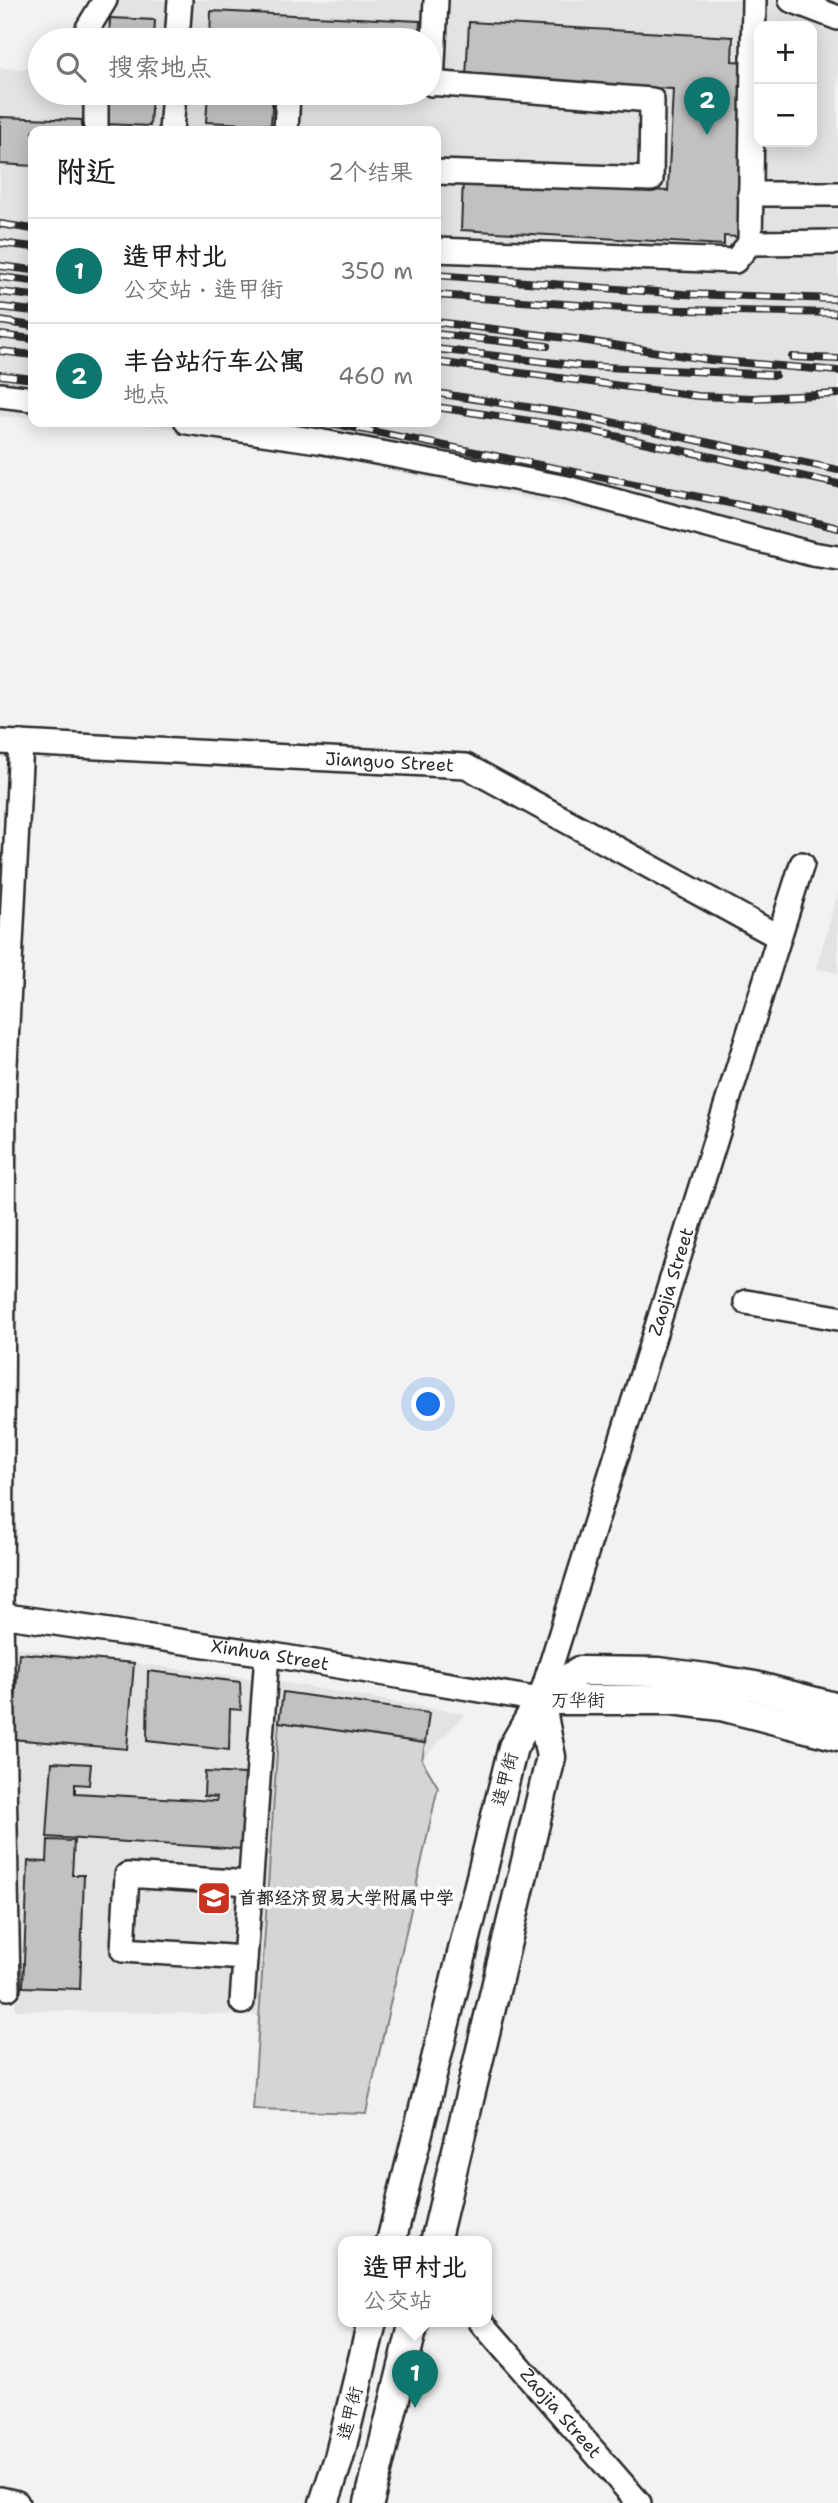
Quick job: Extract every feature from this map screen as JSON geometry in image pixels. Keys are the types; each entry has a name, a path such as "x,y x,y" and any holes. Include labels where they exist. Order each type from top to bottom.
{"main road":[{"name":"万华街","path":"540,1700 579,1671 658,1672 755,1686 838,1708"},
{"name":"万华街","path":"540,1700 684,1702 721,1706 838,1736"},
{"name":"造甲街","path":"392,2236 513,1747 540,1700"},
{"path":"436,2236 551,1756 540,1700"},
{"name":"造甲街","path":"324,2503 339,2458 371,2327"},
{"path":"369,2503 413,2327"}],"street":[{"path":"88,28 106,0"},
{"path":"178,28 180,0"},
{"path":"434,28 436,0"},
{"path":"441,250 735,261 750,243 754,0"},
{"path":"791,0 838,18"},
{"path":"441,85 652,100 650,178 441,172"},
{"path":"96,105 96,126"},
{"path":"171,126 173,105"},
{"path":"286,126 287,105"},
{"path":"750,194 838,194"},
{"path":"750,243 838,242"},
{"path":"0,395 28,399"},
{"path":"221,427 318,441 568,488 812,554 838,558"},
{"path":"8,1988 1,1615 2,1084 11,742"},
{"name":"Jianguo Street","path":"11,742 466,766 779,937"},
{"name":"Zaojia Street","path":"540,1700 802,864"},
{"path":"746,1302 838,1318"},
{"name":"Xinhua Street","path":"1,1615 267,1654 540,1700"},
{"path":"242,2002 267,1654"},
{"path":"245,1958 123,1950 127,1875 250,1883"},
{"name":"Zaojia Street","path":"485,2327 639,2503"},
{"path":"0,2499 17,2503"}],"shaded area":[{"path":"95,0 838,0 838,568 804,563 621,518 211,433 160,427 441,427 441,126 28,126 28,417 0,417 0,68 28,69 28,105 441,105 441,28 78,28"},
{"path":"838,892 838,973 816,969"},
{"name":"首都经济贸易大学附属中学","path":"12,1647 286,1683 465,1714 422,1760 438,1787 366,2113 253,2110 257,2015 15,2010"},
{"path":"279,1722 425,1743 422,1760 438,1787 366,2113 253,2110"}],"building":[{"path":"211,11 420,21 420,28 210,28"},
{"path":"110,18 155,20 155,28 110,28"},
{"path":"469,22 733,37 732,61 747,62 738,237 724,236 724,245 461,230 463,180 668,191 673,89 466,78"},
{"path":"106,105 151,105 150,126 105,124"},
{"path":"207,105 272,105 271,125 206,122"},
{"path":"0,117 82,120 82,126 28,126 28,166 0,164"},
{"path":"19,1653 134,1663 127,1749 12,1739"},
{"path":"148,1671 240,1682 241,1710 230,1709 229,1750 147,1741"},
{"path":"283,1692 429,1713 425,1743 279,1722"},
{"path":"52,1762 91,1764 89,1785 75,1784 75,1793 216,1801 217,1797 204,1796 205,1772 245,1774 241,1849 47,1837"},
{"path":"48,1840 74,1841 72,1875 84,1875 80,1989 23,1987 28,1861 47,1862"}],"railway":[{"path":"0,224 28,228"},
{"path":"0,243 28,246"},
{"path":"0,266 28,269"},
{"path":"441,275 683,294 838,299"},
{"path":"0,277 28,280"},
{"path":"0,292 28,295"},
{"path":"441,295 637,309 838,313"},
{"path":"0,307 28,310"},
{"path":"0,321 28,325"},
{"path":"441,323 711,360 838,371"},
{"path":"0,335 28,338"},
{"path":"441,335 547,346"},
{"path":"441,350 582,366 775,375"},
{"path":"0,351 28,354"},
{"path":"792,357 838,359"},
{"path":"441,363 698,396 753,398 838,394"},
{"path":"0,375 28,378"},
{"path":"441,394 578,415 838,470"},
{"path":"441,408 578,428 838,484"},
{"path":"351,427 769,511 838,528"}],"place":[{"name":"丰台站行车公寓","path":"707,135"},
{"name":"首都经济贸易大学附属中学","path":"214,1898"},
{"name":"造甲村北","path":"415,2408"}]}
